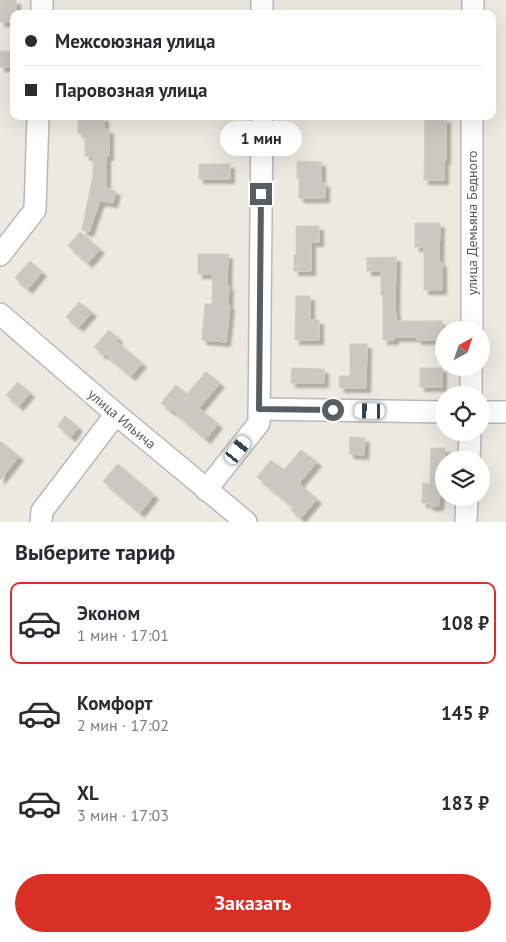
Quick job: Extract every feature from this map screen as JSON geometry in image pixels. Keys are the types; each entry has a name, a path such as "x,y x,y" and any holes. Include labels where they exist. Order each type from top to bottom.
{"street":[{"path":"0,255 35,210 38,120"},
{"path":"206,490 259,423 262,120"},
{"name":"улица Демьяна Бедного","path":"472,120 472,321"},
{"name":"улица Ильича","path":"0,314 246,522"},
{"path":"259,409 435,412"},
{"path":"490,412 506,412"},
{"path":"42,522 42,511 116,414"},
{"path":"466,522 467,506"}],"building":[{"path":"0,0 16,0 16,10 10,10 10,22 0,22"},
{"path":"0,51 10,51 10,67 0,67"},
{"path":"78,120 104,120 104,129 109,129 109,156 106,156 106,188 116,191 113,203 100,201 89,232 82,230 93,175 93,156 85,156 85,133 78,133"},
{"path":"425,120 446,120 444,180 424,180"},
{"path":"297,161 321,162 321,183 325,183 325,198 299,198"},
{"path":"199,164 230,164 230,179 199,179"},
{"path":"415,223 440,223 439,262 442,262 442,290 424,290 424,247 415,247"},
{"path":"296,226 319,226 319,242 311,242 311,271 294,271"},
{"path":"80,232 100,249 88,263 68,246"},
{"path":"198,254 228,254 227,286 229,286 228,305 230,305 226,342 202,340 205,304 212,304 213,274 198,274"},
{"path":"396,257 396,321 435,321 435,340 417,340 417,337 394,337 394,340 383,340 381,271 367,271 367,258"},
{"path":"30,261 42,272 28,289 15,278"},
{"path":"296,296 310,296 310,320 319,320 319,340 295,340"},
{"path":"79,302 92,312 79,327 66,317"},
{"path":"109,330 118,338 116,341 142,363 131,376 94,347"},
{"path":"350,344 367,344 366,388 340,388 339,376 350,376"},
{"path":"292,368 324,369 324,383 291,383"},
{"path":"420,368 435,368 435,376 442,376 442,386 420,387"},
{"path":"206,372 220,383 199,408 218,424 206,439 161,403 176,385 187,394"},
{"path":"18,382 30,393 19,406 6,395"},
{"path":"65,416 78,427 71,437 58,426"},
{"path":"350,437 365,438 364,455 349,454"},
{"path":"0,441 19,456 0,480"},
{"path":"431,448 445,448 445,451 435,451 435,506 429,506 429,503 422,503 423,483 430,484"},
{"path":"301,450 317,462 299,484 317,499 301,518 291,510 293,507 257,477 271,460 284,470"},
{"path":"118,464 154,495 140,513 103,481"}],"route":[{"path":"261,194 259,409 333,410"}]}
